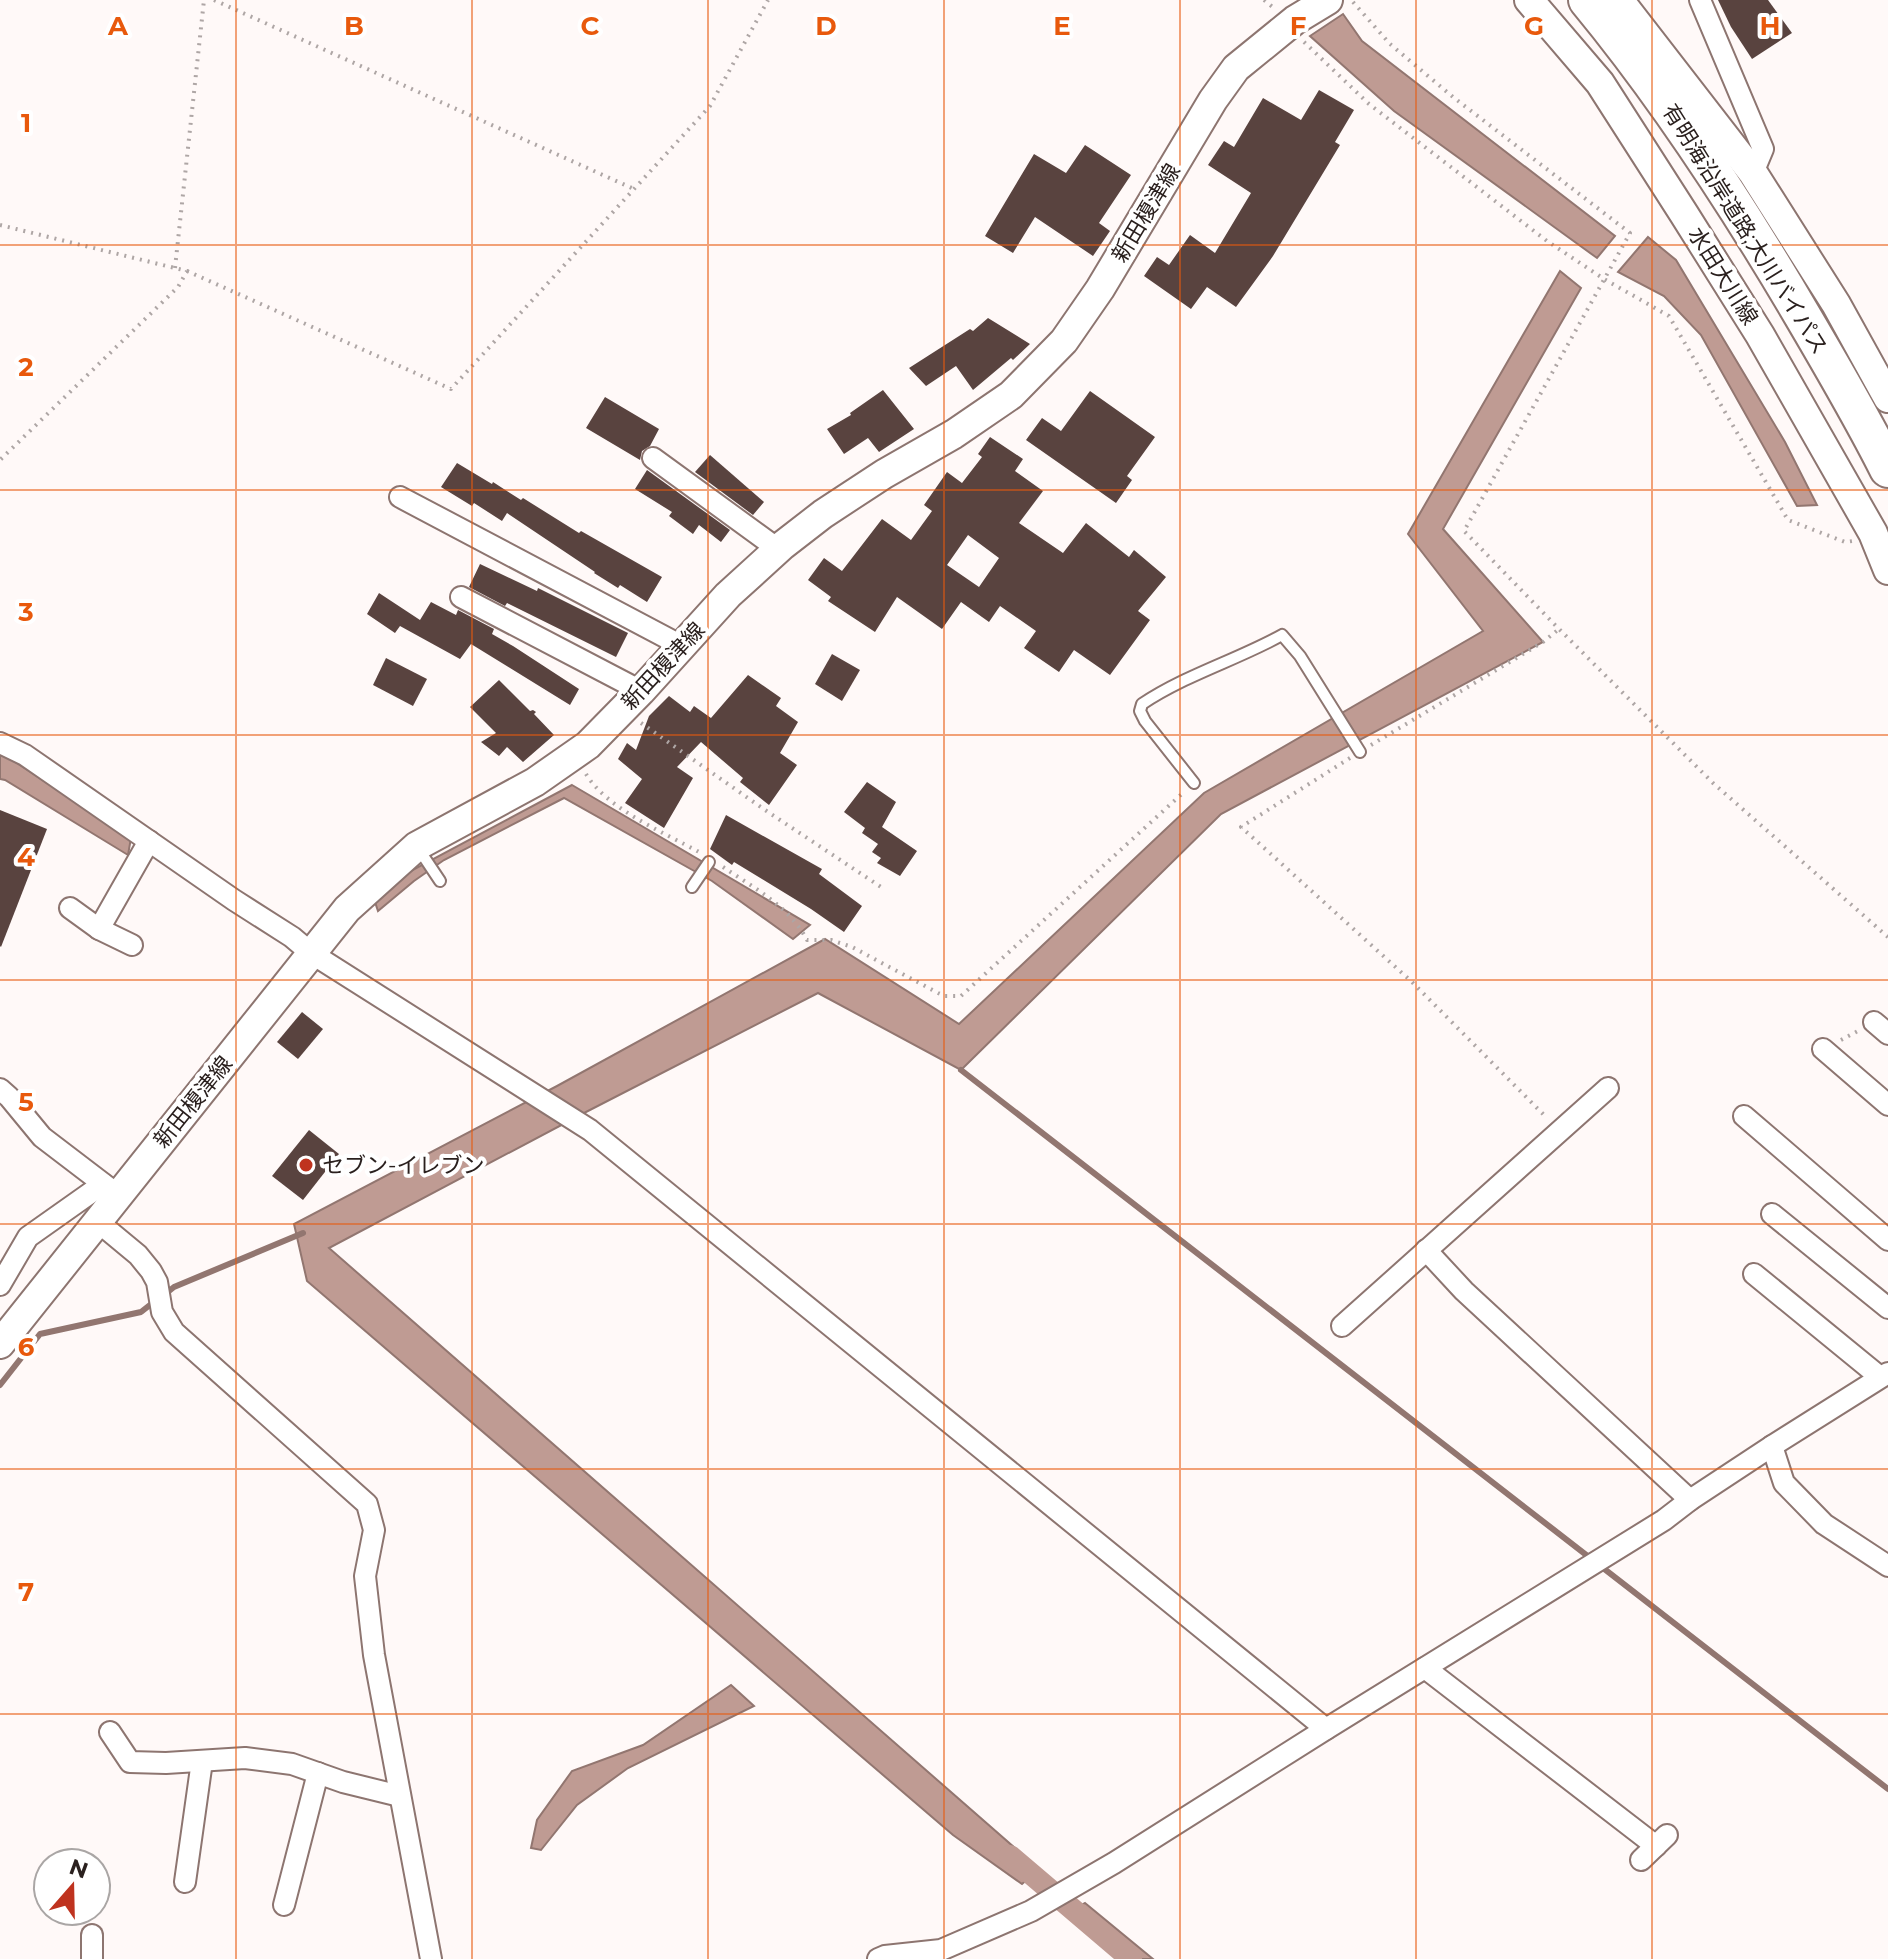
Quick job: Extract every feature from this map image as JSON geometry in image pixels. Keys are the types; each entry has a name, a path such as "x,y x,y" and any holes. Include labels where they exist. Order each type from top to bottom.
{"highway":[{"name":"有明海沿岸道路;大川バイパス","path":"1587,0 1654,86 1773,265 1888,469"},
{"name":"有明海沿岸道路;大川バイパス","path":"1602,0 1671,90 1776,247 1888,443"}],"main road":[{"name":"新田榎津線","path":"0,1344 97,1221 110,1190 255,1025 347,909 417,846 535,782 588,745 728,595 778,549 823,514 954,434 1011,395 1064,341 1100,289 1213,100 1236,68 1286,19 1328,0"},
{"name":"水田大川線","path":"1529,0 1600,83 1760,335 1873,533 1888,570"},
{"path":"1619,0 1753,173 1836,304 1888,398"}],"street":[{"path":"1700,0 1763,149 1753,173"},
{"path":"653,458 778,549"},
{"path":"400,497 682,646"},
{"path":"461,597 632,701"},
{"path":"0,743 25,755 311,953 578,1122 1326,1729"},
{"path":"99,929 149,841"},
{"path":"70,908 99,929 132,945"},
{"path":"1823,1049 1888,1105"},
{"path":"1342,1326 1608,1088"},
{"path":"0,1089 42,1137 110,1190 28,1237 0,1285"},
{"path":"1744,1116 1888,1240"},
{"path":"1772,1214 1888,1308"},
{"path":"97,1221 138,1255 151,1271 157,1282 162,1312 174,1332 367,1504 374,1530 365,1576 374,1655 431,1959"},
{"path":"1426,1250 1464,1291 1690,1500"},
{"path":"878,1959 941,1950 1031,1911 1073,1887 1664,1520 1884,1375 1754,1274"},
{"path":"1772,1446 1784,1483 1824,1524 1888,1566"},
{"path":"1425,1668 1655,1847"},
{"path":"110,1732 130,1762 245,1758 292,1764 343,1782 400,1796"},
{"path":"185,1882 202,1761"},
{"path":"284,1905 318,1773"},
{"path":"92,1935 92,1959"}],"lane":[{"path":"1194,783 1145,721 1140,711 1142,704 1282,635 1300,656 1357,747"},
{"path":"417,846 440,881"},
{"path":"692,887 710,861"}],"path":[{"path":"175,268 204,0"},
{"path":"214,0 634,189"},
{"path":"0,225 187,271 451,389 710,106 768,0"},
{"path":"1264,0 1369,104 1547,241 1604,279 1669,316 1788,520 1845,542 1873,533"},
{"path":"1351,0 1390,44 1453,97 1630,233 1464,531 1713,783 1888,937"},
{"path":"0,460 178,287 187,271"},
{"path":"1559,629 1543,642 1357,747 1241,827 1412,982 1560,1131"},
{"path":"632,701 765,810 881,887"},
{"path":"583,768 594,788 630,814 710,861"},
{"path":"722,867 779,905 795,919 807,940 831,940 852,947 938,993 961,996 1194,783"},
{"path":"1823,1049 1881,1028"}],"shaded area":[{"path":"1343,14 1362,41 1615,236 1597,258 1394,111 1310,36"},
{"path":"1648,237 1676,260 1785,442 1817,505 1797,506 1701,335 1664,296 1618,272"},
{"path":"1560,271 1581,288 1443,529 1543,642 1221,814 961,1070 818,993 329,1248 1039,1869 1022,1884 953,1835 307,1281 294,1224 557,1086 825,939 959,1024 1204,793 1483,631 1408,534"},
{"path":"0,752 131,838 128,855 0,779"},
{"path":"572,785 810,925 793,939 712,881 564,798 444,860 378,911 375,902 405,874"},
{"path":"731,1685 754,1706 628,1768 577,1805 541,1850 531,1848 537,1820 572,1771 643,1745"},
{"path":"1085,1903 1153,1959 1117,1959 1068,1913"}],"building":[{"path":"1718,0 1768,0 1792,33 1752,59"},
{"path":"1319,90 1354,110 1335,142 1340,145 1273,256 1236,307 1207,287 1191,309 1144,276 1157,257 1169,265 1190,235 1215,253 1251,193 1208,165 1224,141 1234,147 1263,98 1301,120"},
{"path":"1085,145 1131,175 1099,223 1110,231 1093,256 1035,217 1013,253 985,236 1034,154 1066,173"},
{"path":"988,318 1030,344 973,390 956,366 926,386 909,368 970,329 973,331"},
{"path":"883,390 914,429 879,452 868,438 844,454 827,429"},
{"path":"1090,391 1155,437 1127,476 1132,480 1116,503 1026,440 1042,418 1061,431"},
{"path":"605,397 659,429 650,446 642,451 640,460 586,428"},
{"path":"990,437 1023,459 1015,471 1043,491 1019,523 1063,553 1086,523 1129,557 1134,550 1166,577 1138,611 1150,620 1110,675 1074,650 1059,672 1024,648 1036,631 1000,606 989,622 961,602 942,629 897,597 875,632 828,601 831,597 808,580 824,558 842,571 882,519 911,540 932,511 924,505 947,472 962,483 982,457 978,454","holes":["968,535 999,558 979,587 947,565"]},
{"path":"710,455 764,502 753,515 695,472"},
{"path":"457,463 662,577 647,602 594,573 507,513 502,521 441,487"},
{"path":"647,470 730,530 721,542 699,525 693,534 669,516 672,512 635,489"},
{"path":"480,564 537,591 538,588 628,633 616,657 469,587"},
{"path":"379,593 420,620 431,602 456,615 458,610 494,629 492,634 579,689 570,705 471,644 460,659 400,626 395,633 367,614"},
{"path":"832,654 860,670 842,701 815,684"},
{"path":"386,658 427,679 413,706 373,685"},
{"path":"748,675 781,698 776,706 798,722 780,753 797,765 769,805 740,782 743,778 701,742 677,767 693,778 664,828 625,803 642,779 618,759 627,743 636,750 649,716 669,696 690,712 694,706 711,718"},
{"path":"499,680 530,711 536,712 534,714 554,735 523,762 507,747 499,756 481,742 496,733 470,707"},
{"path":"867,782 896,802 882,827 917,851 900,876 877,863 881,858 872,852 878,844 862,833 865,828 844,812"},
{"path":"0,810 47,829 1,947 0,946"},
{"path":"726,815 822,869 819,874 862,906 844,932 710,849"},
{"path":"302,1012 323,1029 298,1059 277,1042"},
{"name":"セブン-イレブン","path":"309,1130 339,1154 303,1200 272,1176"}],"waterway":[{"path":"961,1070 1888,1789"},
{"path":"164,1295 174,1287 303,1233"},
{"path":"0,1385 40,1334 141,1312 155,1301"},
{"path":"1010,1856 1131,1959"}],"place":[{"name":"セブン-イレブン","path":"306,1165"}]}
